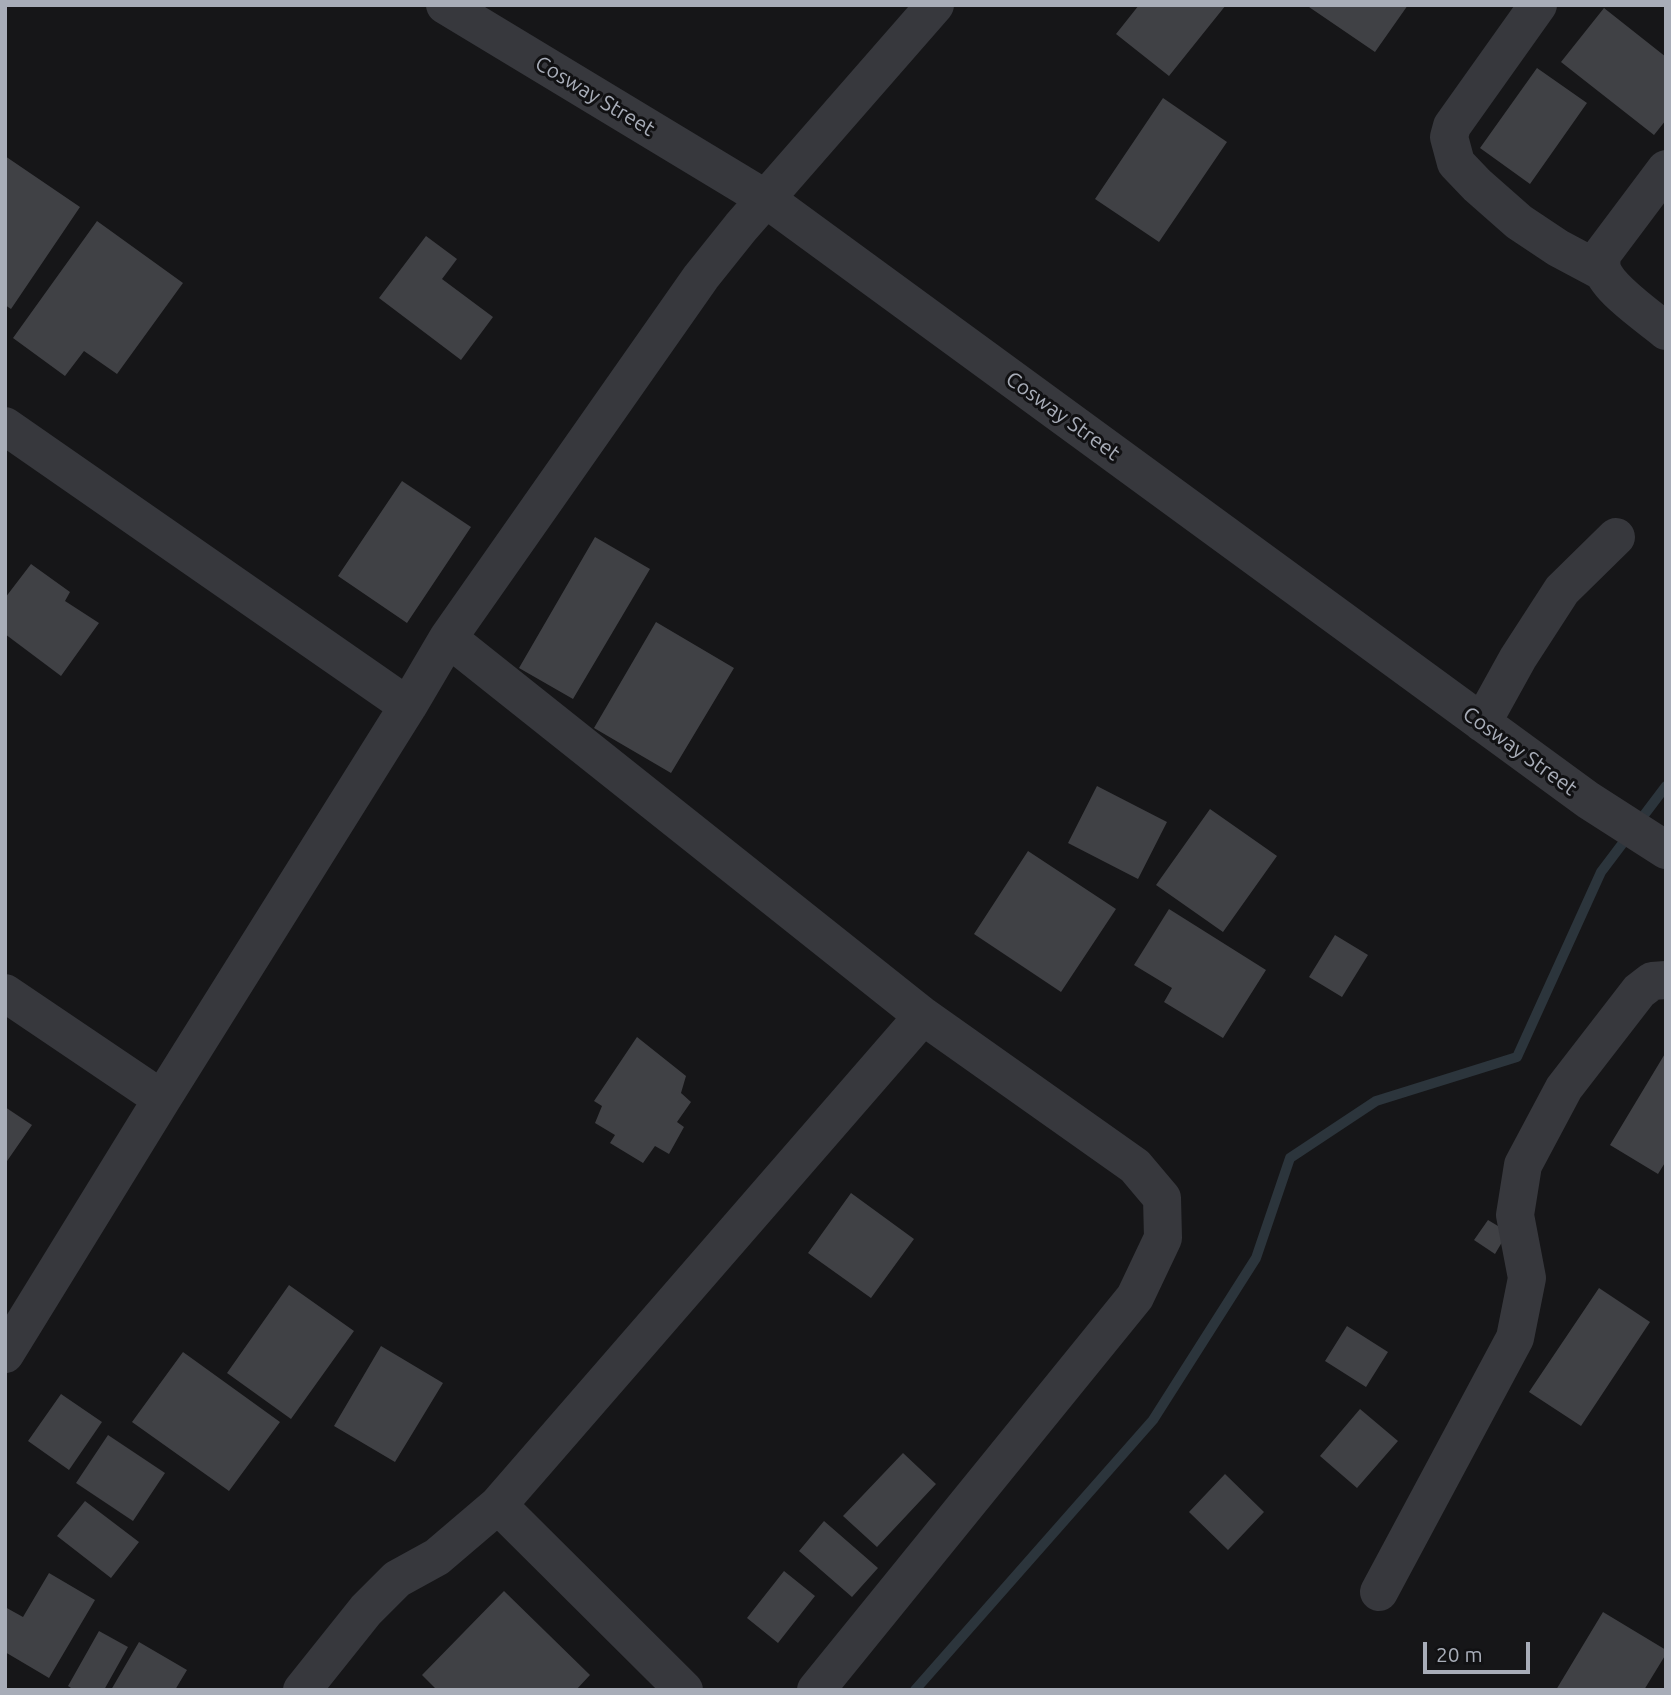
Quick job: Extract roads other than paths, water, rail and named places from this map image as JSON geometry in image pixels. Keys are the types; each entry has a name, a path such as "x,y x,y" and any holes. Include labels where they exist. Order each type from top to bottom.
{"street":[{"name":"Cosway Street","path":"444,5 766,199 1588,800 1666,850"},
{"path":"5,1354 448,638 701,277 935,5"},
{"path":"1538,5 1452,126 1449,137 1456,163 1477,186 1520,222 1558,248 1603,272 1620,293 1666,331"},
{"path":"1603,272 1603,253 1666,169"},
{"path":"5,426 408,706"},
{"path":"1482,723 1518,658 1562,590 1616,537"},
{"path":"448,638 923,1016 1135,1166 1162,1198 1163,1238 1135,1297 816,1690"},
{"path":"1379,1592 1515,1338 1527,1278 1515,1215 1523,1165 1564,1088 1580,1067 1639,991 1652,981 1666,980"},
{"path":"5,993 162,1099"},
{"path":"302,1690 366,1610 397,1579 437,1556 498,1505 923,1016"},
{"path":"498,1505 684,1690"}],"waterway":[{"path":"915,1690 1153,1420 1256,1258 1290,1158 1376,1101 1517,1057 1601,872 1666,786"}]}
